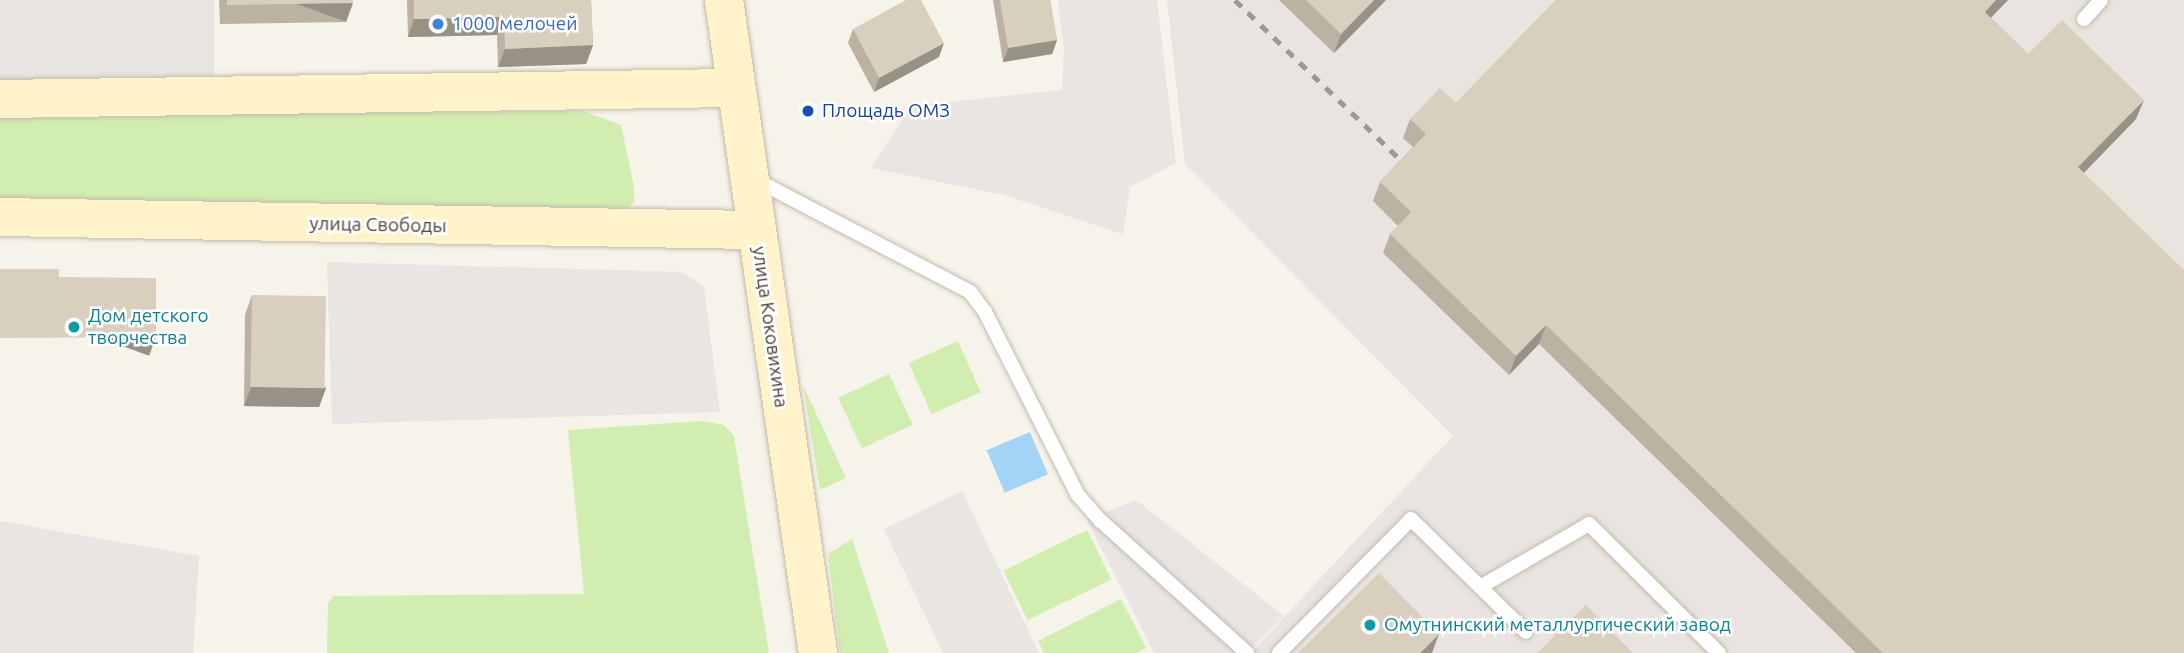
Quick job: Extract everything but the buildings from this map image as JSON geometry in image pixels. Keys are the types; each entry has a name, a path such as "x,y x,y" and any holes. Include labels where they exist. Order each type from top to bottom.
{"main road":[{"name":"улица Коковихина","path":"724,0 818,653"},
{"path":"0,99 736,88"},
{"name":"улица Свободы","path":"0,217 755,230"}],"lane":[{"path":"2084,19 2101,0"},
{"path":"748,175 970,292 985,312 1078,495 1101,521 1247,653"},
{"path":"1279,653 1411,519 1527,632"},
{"path":"1480,587 1589,524 1719,653"}],"shaded area":[{"path":"0,0 214,0 214,81 0,81"},
{"path":"1058,0 1157,0 1176,163 1130,187 1123,234 1004,195 871,168 911,106 1062,90 1064,52"},
{"path":"1167,0 2184,0 2184,653 1251,653 1453,436 1185,164"},
{"path":"327,262 682,272 704,287 720,412 332,424"},
{"path":"962,491 1039,653 943,653 884,529"},
{"path":"1136,500 1284,616 1248,653 1154,653 1087,520"},
{"path":"0,521 199,556 193,653 0,653"}],"green space":[{"path":"583,111 621,125 634,187 634,202 626,210 0,204 0,113"},
{"path":"958,341 981,392 931,414 909,363"},
{"path":"889,374 913,425 862,448 838,398"},
{"path":"803,385 846,478 820,490"},
{"path":"702,421 724,425 734,436 769,653 327,653 328,604 333,596 584,594 568,430"},
{"path":"1087,530 1111,579 1028,620 1003,571"},
{"path":"852,539 889,653 840,653 828,554"},
{"path":"1121,599 1146,648 1136,653 1044,653 1038,641"}],"water":[{"path":"1030,432 1048,474 1005,493 987,450"}],"railway":[{"path":"1235,0 1415,174"}],"place":[{"name":"1000 мелочей","path":"438,24"},
{"name":"Площадь ОМЗ","path":"808,111"},
{"name":"Дом детского творчества","path":"74,327"},
{"name":"Омутнинский металлургический завод","path":"1370,625"}]}
